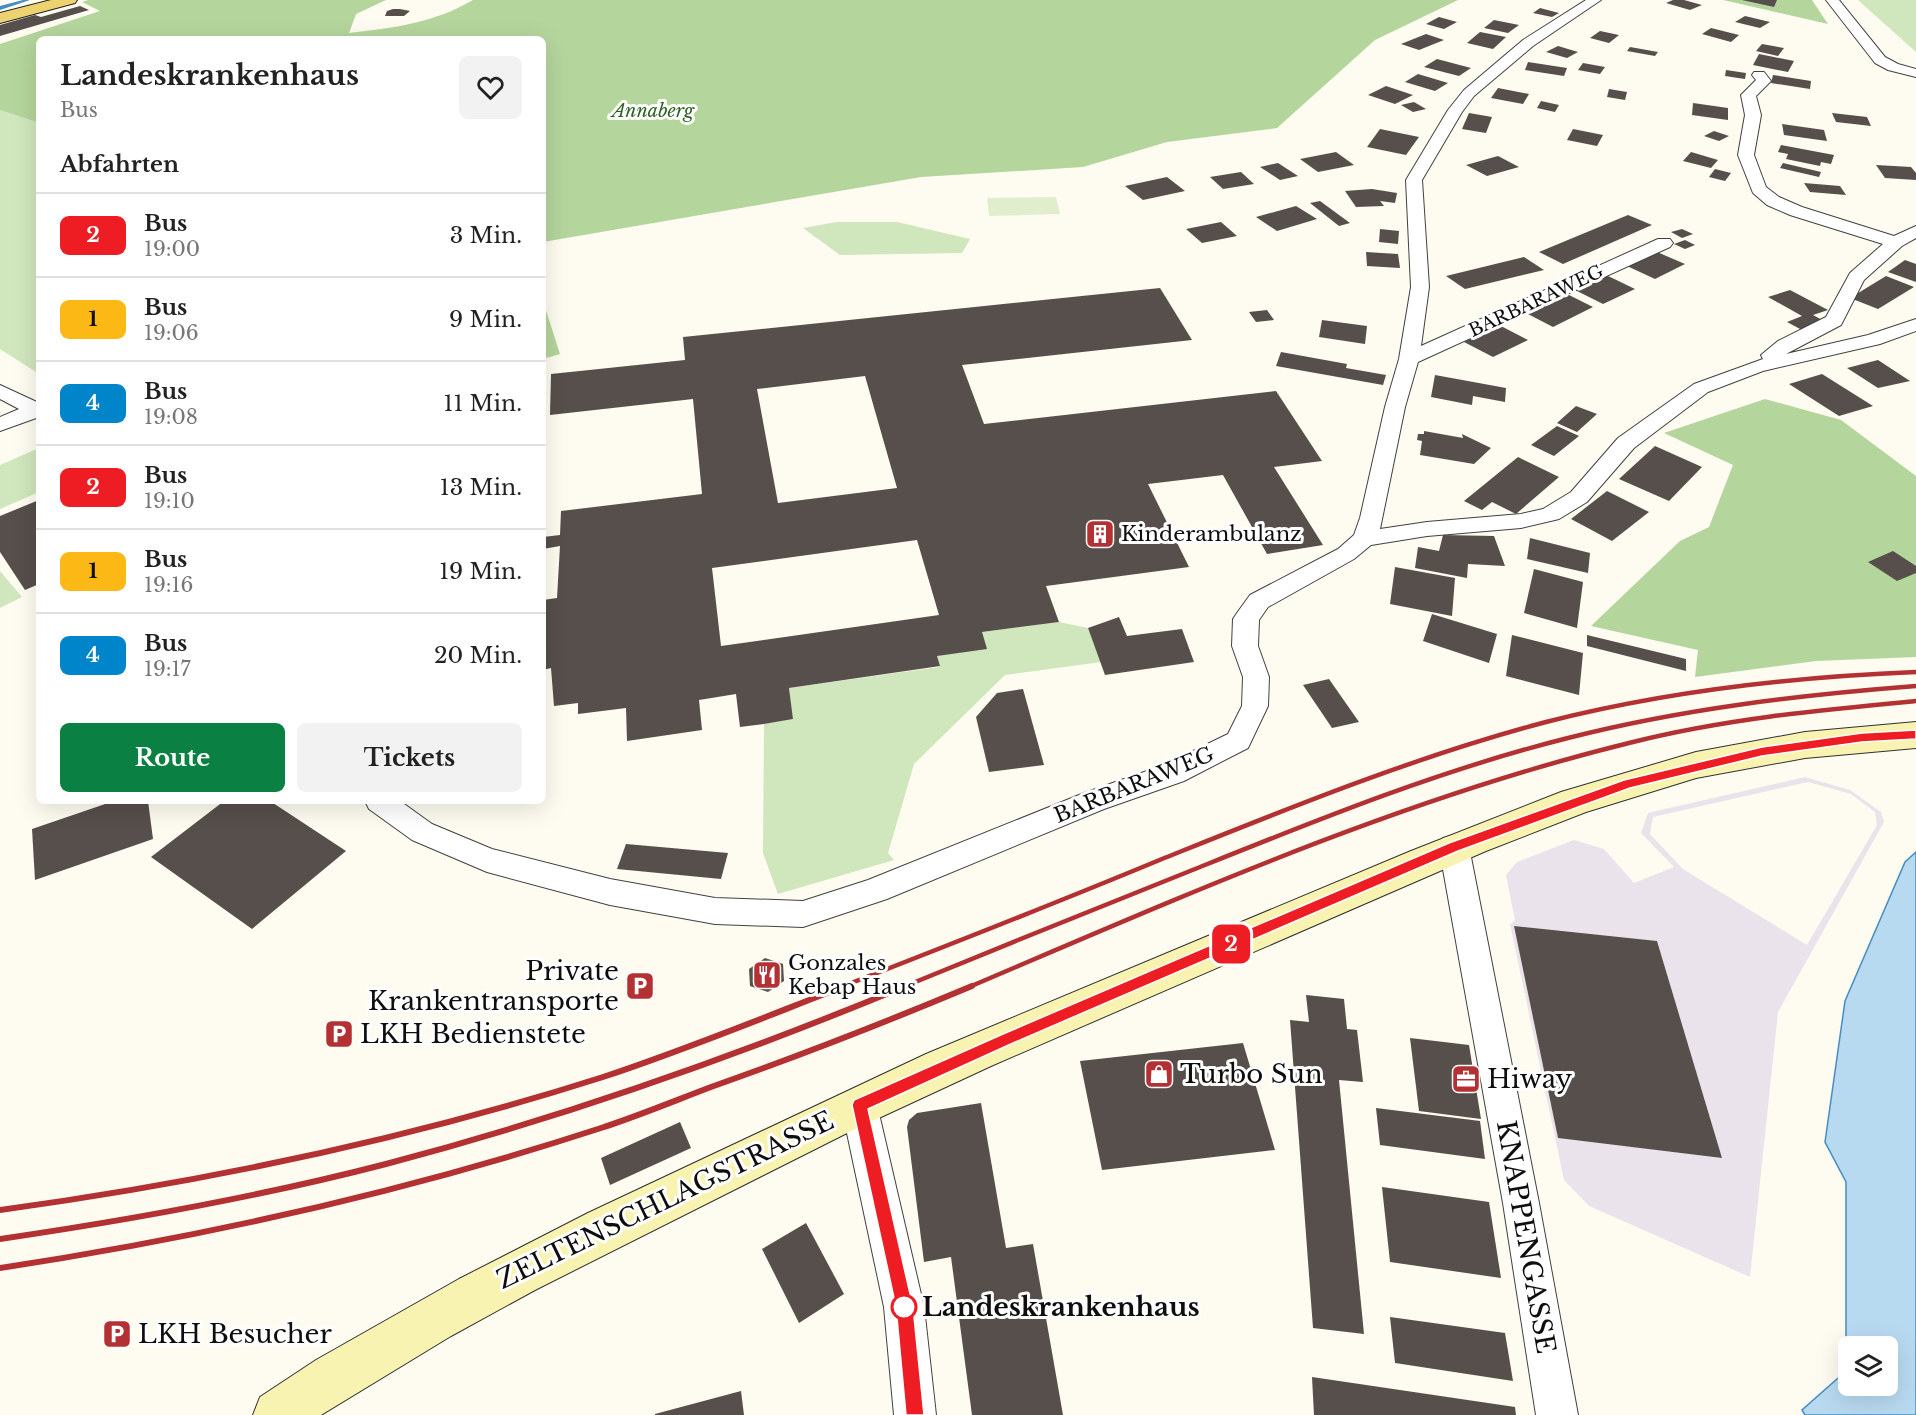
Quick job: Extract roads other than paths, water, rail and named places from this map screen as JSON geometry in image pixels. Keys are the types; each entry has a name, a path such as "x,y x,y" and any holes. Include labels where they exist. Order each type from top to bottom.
{"main road":[{"path":"0,18 69,0"},
{"name":"ZELTENSCHLAGSTRASSE","path":"278,1415 304,1395 465,1300 636,1212 859,1105 1008,1038 1454,847 1628,783 1731,758 1762,751 1862,738 1916,735"}],"street":[{"path":"1596,0 1528,43 1470,93 1455,110 1414,180 1420,287 1409,359 1395,407 1372,518 1364,539 1427,529 1521,521 1551,514 1579,497 1626,443 1701,388 1757,366 1873,340 1916,325"},
{"path":"1832,0 1880,60 1893,67 1916,73"},
{"path":"1760,75 1764,81 1748,95 1754,116 1746,155 1759,189 1773,201 1796,211 1896,242"},
{"path":"1757,366 1785,345 1833,321 1856,277 1896,242 1916,231"},
{"name":"BARBARAWEG","path":"1409,359 1664,243"},
{"path":"0,391 36,409"},
{"path":"0,425 36,411"},
{"name":"BARBARAWEG","path":"383,804 422,832 487,860 519,869 610,892 715,911 803,914 876,890 1094,801 1174,773 1238,741 1255,706 1256,677 1245,646 1246,619 1259,601 1346,554 1364,539"},
{"name":"KNAPPENGASSE","path":"1454,847 1521,1203 1557,1415"},
{"path":"859,1105 904,1307 915,1415"}],"water":[{"path":"1916,852 1916,1415 1805,1415 1802,1410 1838,1378 1838,1396 1898,1396 1898,1336 1846,1336 1846,1182 1825,1142 1845,1001 1905,862"}],"waterway":[{"path":"0,8 28,0"}],"railway":[{"path":"841,987 1305,802 1400,767 1497,736 1592,711 1683,694 1776,682 1916,672"},
{"path":"903,987 1333,814 1520,751 1611,728 1697,711 1828,694 1916,686"},
{"path":"969,987 1294,852 1460,792 1544,766 1629,743 1700,728 1808,712 1916,701"},
{"path":"0,1210 229,1172 304,1157 454,1120 529,1100 634,1067 845,986"},
{"path":"0,1239 146,1216 242,1197 338,1176 453,1146 649,1084 778,1037 906,986"},
{"path":"0,1268 228,1227 453,1173 601,1128 777,1063 972,986"}],"place":[{"name":"Kinderambulanz","path":"1100,534"},
{"name":"Gonzales Kebap Haus","path":"767,975"},
{"name":"Private Krankentransporte","path":"640,986"},
{"name":"LKH Bedienstete","path":"339,1034"},
{"name":"Turbo Sun","path":"1159,1074"},
{"name":"Hiway","path":"1466,1079"},
{"name":"Landeskrankenhaus","path":"904,1307"},
{"name":"LKH Besucher","path":"117,1334"}],"park label":[{"name":"Annaberg","path":"653,111"}]}
